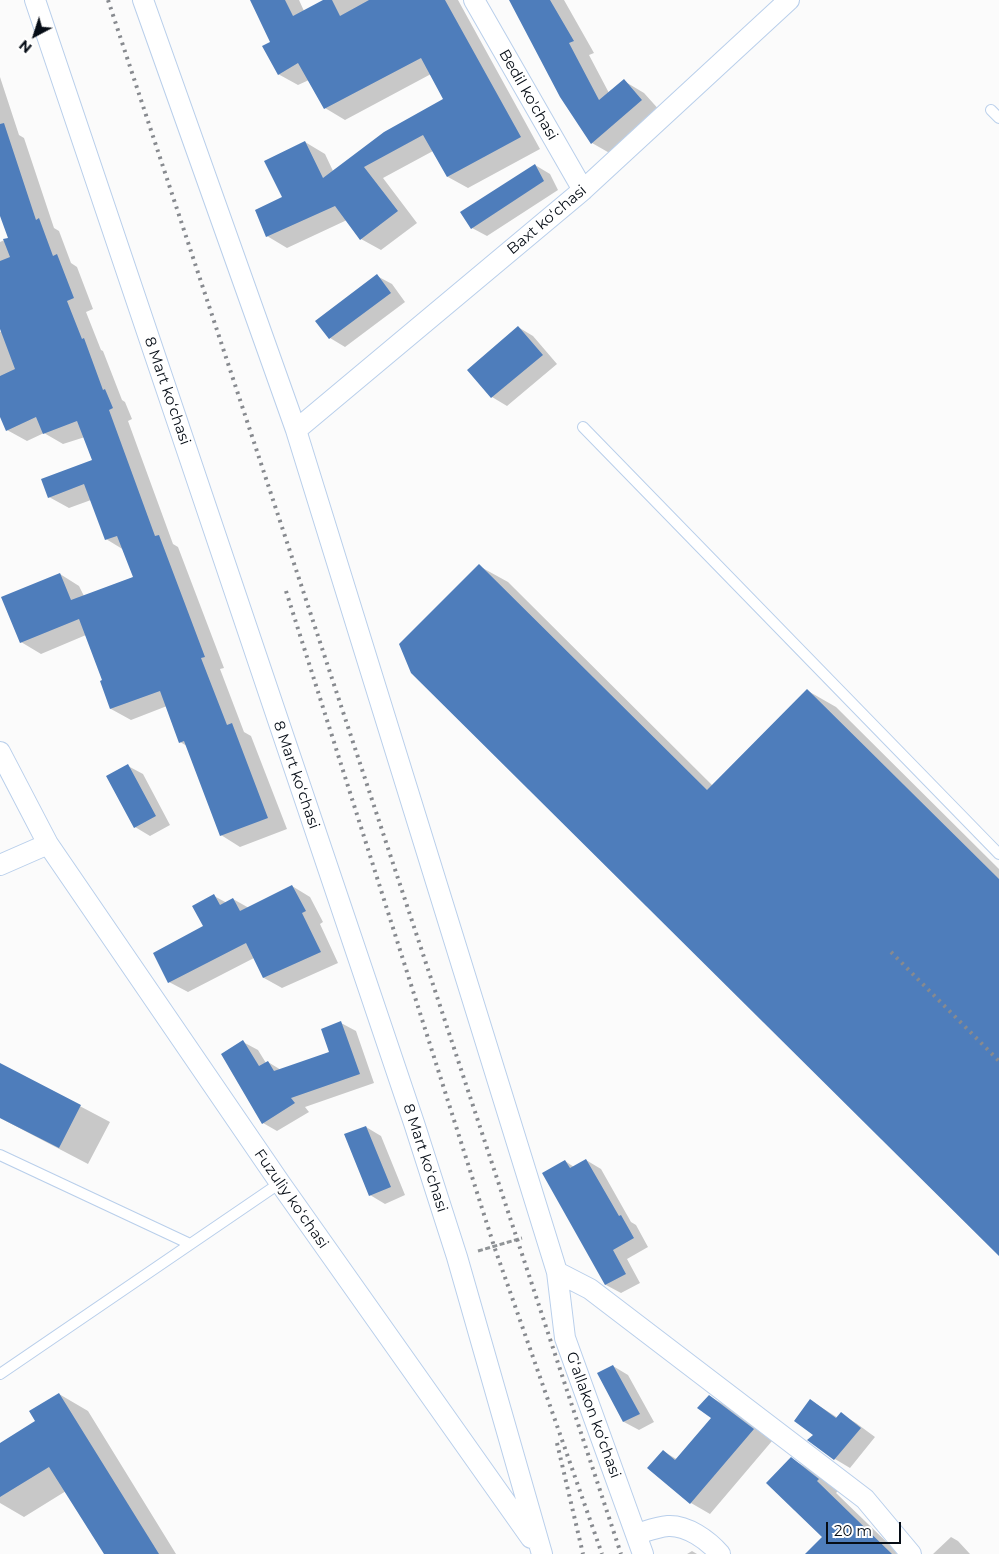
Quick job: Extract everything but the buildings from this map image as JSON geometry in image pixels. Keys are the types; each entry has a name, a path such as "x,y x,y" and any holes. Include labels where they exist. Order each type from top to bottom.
{"street":[{"name":"8 Mart koʻchasi","path":"35,0 408,1104 457,1256 541,1552"},
{"name":"Gʻallakon koʻchasi","path":"143,0 296,430 557,1272 565,1338 643,1554"},
{"name":"Bedil ko'chasi","path":"474,0 582,190"},
{"name":"Baxt koʻchasi","path":"296,430 582,190 789,0"},
{"name":"Fuzuliy koʻchasi","path":"0,752 48,844 280,1183 541,1552"},
{"path":"1,863 48,844"},
{"path":"557,1272 590,1288 865,1499 911,1554"},
{"path":"637,1534 669,1526 680,1528 696,1534 720,1554"}],"lane":[{"path":"991,110 999,118"},
{"path":"583,427 999,854"},
{"path":"0,1155 190,1244"},
{"path":"0,1374 280,1183"}],"path":[{"path":"457,1256 545,1232"}],"railway":[{"path":"108,0 621,1554"},
{"path":"286,591 494,1246 602,1554"},
{"path":"891,952 999,1061"},
{"path":"557,1443 583,1554"}]}
